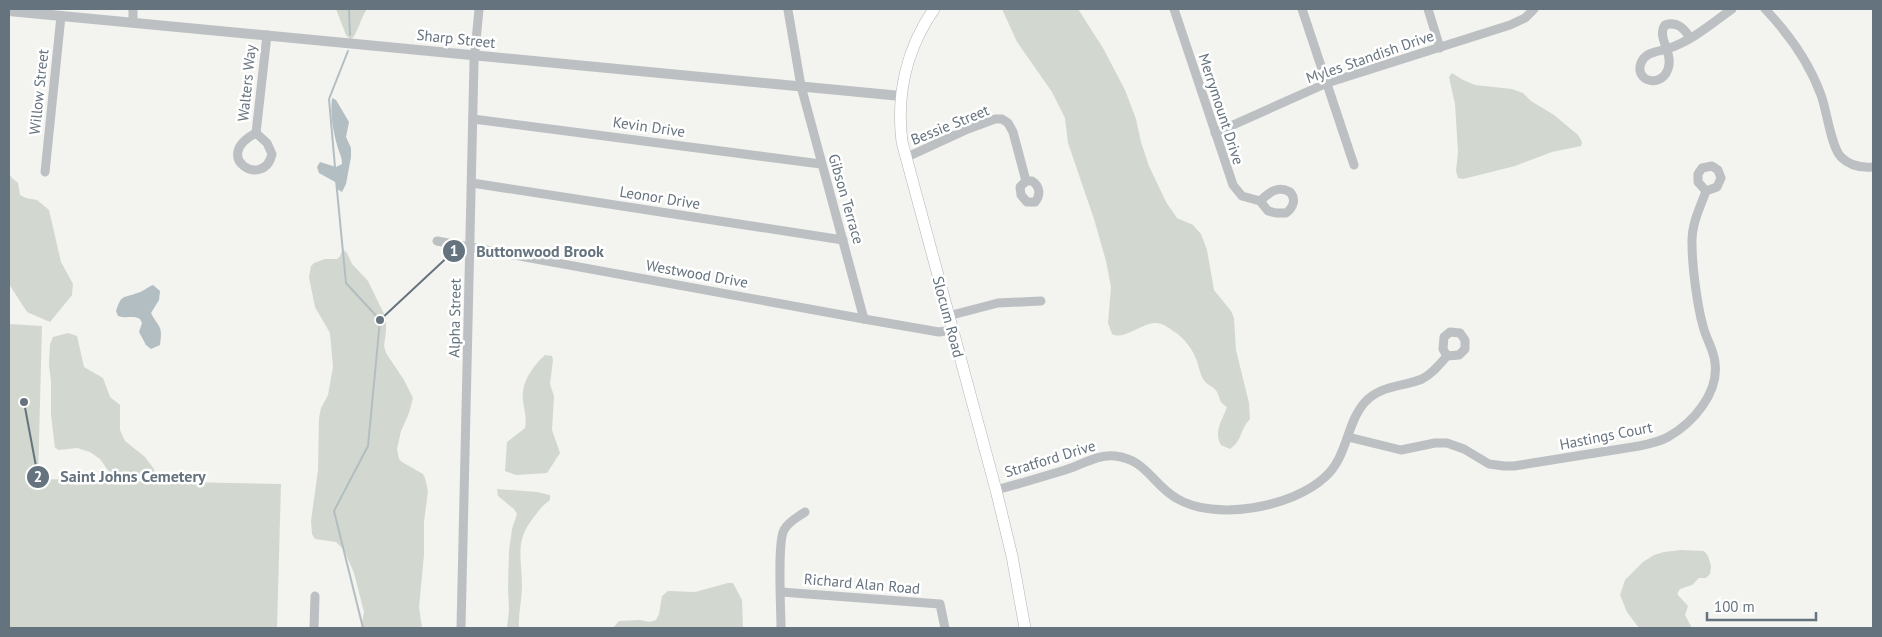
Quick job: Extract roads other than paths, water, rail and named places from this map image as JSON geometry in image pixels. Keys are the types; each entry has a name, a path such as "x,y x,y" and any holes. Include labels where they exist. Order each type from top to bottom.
{"main road":[{"name":"Slocum Road","path":"934,9 920,31 912,51 901,96 900,126 905,158 996,490 1012,556 1025,628"}],"street":[{"path":"133,23 134,9"},
{"name":"Alpha Street","path":"461,628 473,118 479,9"},
{"name":"Merrymount Drive","path":"1174,9 1228,173 1236,190 1246,198 1260,201"},
{"path":"1302,9 1354,165"},
{"path":"1428,9 1440,48"},
{"name":"Myles Standish Drive","path":"1215,133 1327,83 1510,25 1525,18 1534,9"},
{"path":"1690,38 1680,26 1673,23 1666,24 1663,28 1662,32 1666,49 1690,38 1704,30 1732,9"},
{"path":"1765,9 1790,37 1814,76 1840,156 1850,164 1873,167"},
{"name":"Gibson Terrace","path":"788,10 801,86 864,319"},
{"name":"Sharp Street","path":"9,11 901,96"},
{"name":"Willow Street","path":"45,172 62,16"},
{"name":"Walters Way","path":"256,133 266,36"},
{"name":"Kevin Drive","path":"473,118 821,164"},
{"name":"Bessie Street","path":"905,158 982,124 998,119 1006,121 1013,132 1026,181"},
{"name":"Leonor Drive","path":"472,183 843,240"},
{"name":"Hastings Court","path":"1348,437 1401,450 1430,443 1447,443 1464,449 1489,464 1514,466 1639,446 1673,434 1689,421 1701,407 1712,387 1715,373 1714,358 1700,314 1692,248 1693,231 1706,191"},
{"name":"Westwood Drive","path":"437,241 939,332 952,330"},
{"path":"948,316 998,303 1041,301"},
{"name":"Stratford Drive","path":"996,490 1067,470 1093,458 1109,456 1127,458 1137,462 1167,492 1190,505 1215,511 1270,504 1298,496 1324,478 1339,459 1356,417 1368,399 1388,387 1423,378 1435,370 1447,356"},
{"path":"781,628 781,552 784,530 805,512"},
{"name":"Richard Alan Road","path":"781,592 940,604 945,628"},
{"path":"314,628 315,596"}],"waterway":[{"path":"349,9 350,35"},
{"path":"335,167 329,99 348,51"},
{"path":"336,180 346,283 380,320 368,446 334,511 363,628"}],"place":[{"name":"Buttonwood Brook","path":"380,320"},
{"name":"Saint Johns Cemetery","path":"24,402"}]}
